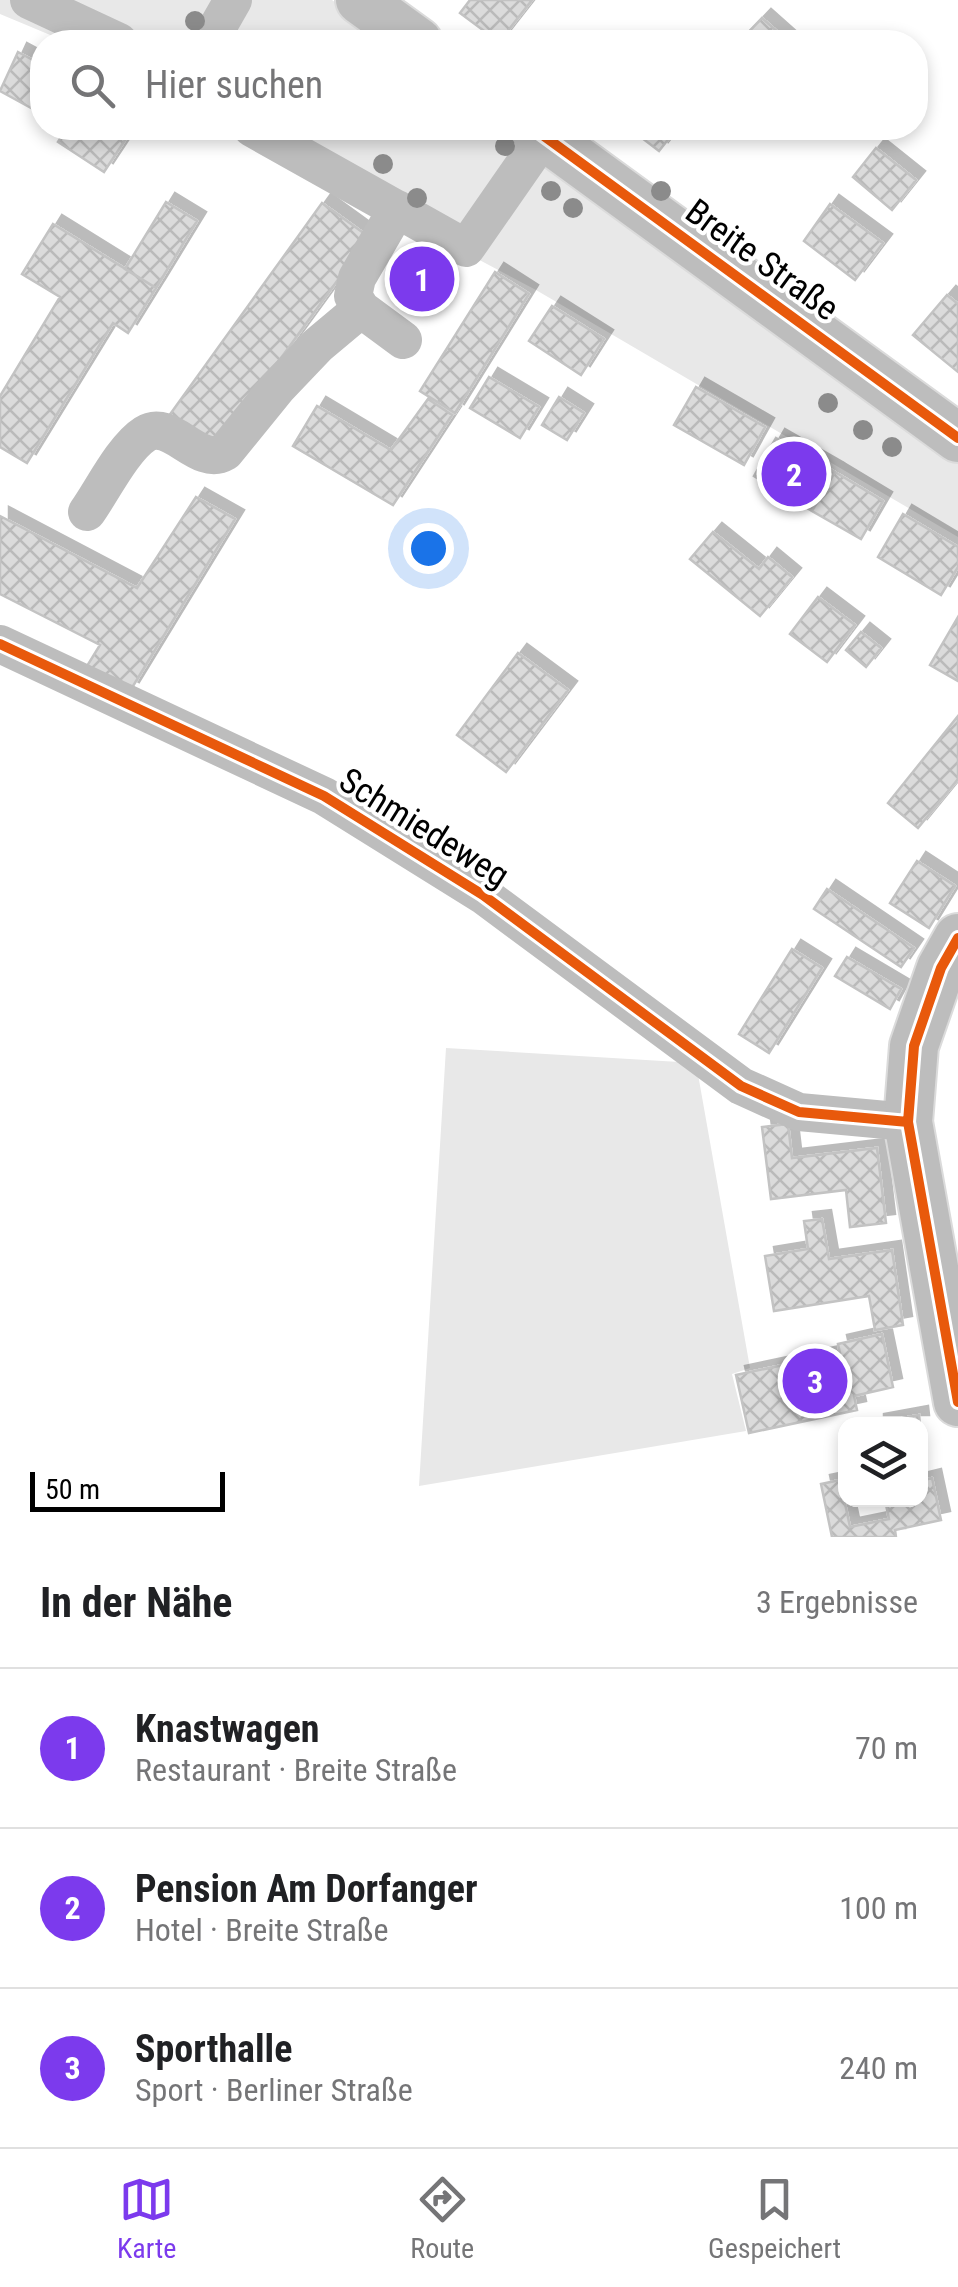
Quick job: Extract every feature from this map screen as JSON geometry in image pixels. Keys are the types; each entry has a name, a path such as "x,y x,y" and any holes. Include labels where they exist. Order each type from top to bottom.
{"main road":[{"path":"360,0 401,30"},
{"name":"Breite Straße","path":"549,140 958,438"},
{"path":"958,938 941,968 914,1046 908,1122 958,1402"}],"street":[{"path":"29,0 93,30"},
{"path":"216,30 233,0"},
{"name":"Breite Straße","path":"273,140 466,248 533,140"},
{"path":"397,209 357,278 353,296 361,308 403,340"},
{"path":"87,512 132,446 153,430 208,456 226,452 291,374 361,308"},
{"name":"Schmiedeweg","path":"0,644 324,796 483,895 741,1086 798,1112 908,1122"}],"shaded area":[{"path":"0,0 332,0 372,30 38,30 0,14"},
{"path":"254,140 524,140 958,454 958,537 536,290"},
{"path":"446,1048 696,1063 750,1368 732,1374 746,1431 419,1486"}],"building":[{"path":"470,0 532,0 508,30 483,30 460,13"},
{"path":"762,18 776,30 750,30"},
{"path":"18,52 30,58 30,107 0,91"},
{"path":"59,140 125,140 104,172"},
{"path":"645,140 668,140 659,151"},
{"path":"876,148 916,180 892,210 853,177"},
{"path":"166,202 197,221 156,288 125,269"},
{"path":"322,203 369,237 212,453 166,420"},
{"path":"830,204 883,243 855,280 804,241"},
{"path":"53,224 156,288 128,333 113,323 27,463 0,447 0,396 60,297 22,274"},
{"path":"495,272 529,294 455,413 420,391"},
{"path":"947,295 958,304 958,372 913,335"},
{"path":"552,306 604,339 581,375 529,341"},
{"path":"489,377 539,407 520,438 470,408"},
{"path":"696,387 765,427 744,465 674,425"},
{"path":"559,397 584,413 567,440 542,425"},
{"path":"428,399 452,415 393,505 293,446 317,406 391,450"},
{"path":"776,438 835,472 812,511 754,476"},
{"path":"835,472 883,501 861,539 812,511"},
{"path":"196,497 235,519 130,691 87,666 100,645 0,594 0,516 137,588"},
{"path":"903,514 958,547 958,567 941,595 878,557"},
{"path":"713,532 759,569 768,557 792,577 760,616 690,559"},
{"path":"818,597 855,625 827,662 790,634"},
{"path":"958,617 958,681 930,665"},
{"path":"861,632 881,648 866,667 846,650"},
{"path":"518,653 568,690 506,772 457,735"},
{"path":"958,716 958,779 918,828 888,803"},
{"path":"917,861 955,886 929,928 890,903"},
{"path":"827,889 914,948 901,967 814,909"},
{"path":"792,949 822,968 769,1053 739,1034"},
{"path":"847,957 901,989 890,1009 835,976"},
{"path":"788,1124 792,1158 877,1148 886,1223 850,1227 846,1190 771,1199 762,1127"},
{"path":"822,1219 829,1259 892,1250 903,1325 875,1330 869,1296 774,1311 765,1256 808,1249 804,1221"},
{"path":"882,1334 893,1387 854,1396 857,1410 749,1433 736,1375 840,1353 838,1344"},
{"path":"932,1478 941,1520 895,1530 896,1537 832,1537 821,1484 838,1480 838,1507 846,1507 850,1527 889,1519 886,1507 928,1507 928,1479"}],"cycle path":[{"path":"549,140 958,438"},
{"path":"0,644 324,796 483,895 741,1086 799,1112 908,1122"},
{"path":"958,938 941,968 914,1046 908,1122 958,1402"}],"place":[{"name":"Knastwagen","path":"422,279"},
{"name":"Pension Am Dorfanger","path":"794,474"},
{"name":"Sporthalle","path":"815,1381"}]}
